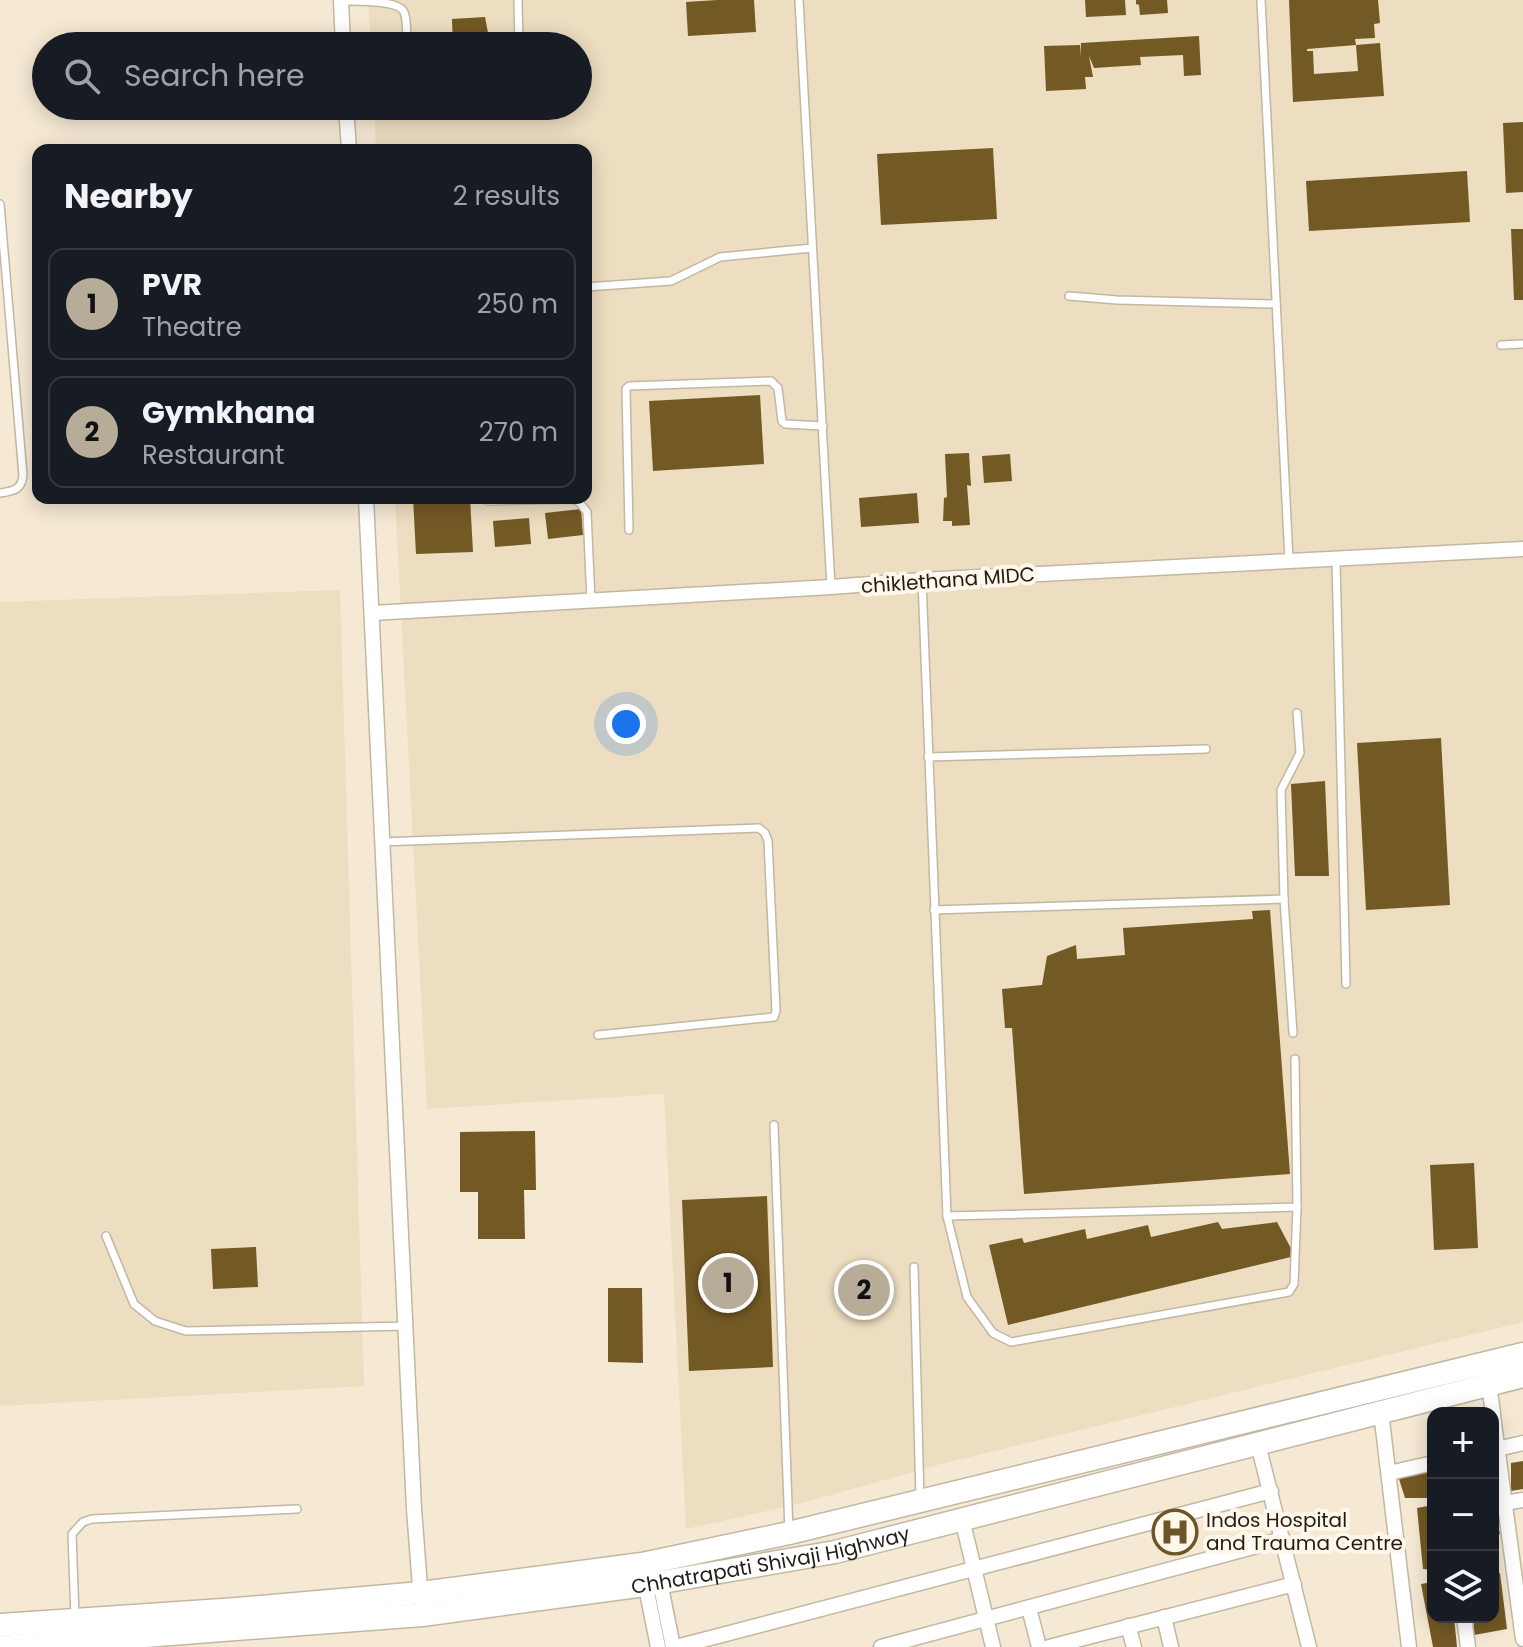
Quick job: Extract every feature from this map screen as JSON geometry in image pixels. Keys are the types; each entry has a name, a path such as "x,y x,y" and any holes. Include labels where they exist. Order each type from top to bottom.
{"main road":[{"name":"Chhatrapati Shivaji Highway","path":"0,1647 421,1604 835,1552 1381,1412 1487,1374 1523,1354"},
{"name":"Chhatrapati Shivaji Highway","path":"651,1573 789,1533 920,1501 1487,1374 1523,1376"},
{"name":"Chhatrapati Shivaji Highway","path":"0,1625 237,1609 421,1604"}],"street":[{"path":"341,0 342,32"},
{"path":"347,120 349,144"},
{"path":"366,504 421,1604"},
{"name":"chiklethana MIDC","path":"372,613 922,580 1523,549"},
{"path":"1487,1374 1492,1407"},
{"path":"1381,1412 1409,1647"},
{"path":"1499,1448 1523,1443"},
{"path":"1258,1444 1309,1647"},
{"path":"1389,1473 1427,1464"},
{"path":"1499,1471 1519,1575 1523,1639"},
{"path":"651,1573 674,1647 1271,1491"},
{"path":"1505,1503 1523,1500"},
{"path":"962,1519 993,1647"},
{"path":"881,1647 1283,1539"},
{"path":"651,1573 658,1647"},
{"path":"1049,1647 1087,1642 1128,1626 1294,1584"},
{"path":"1029,1608 1039,1647"},
{"path":"1164,1617 1171,1647"},
{"path":"1465,1623 1468,1647"},
{"path":"1128,1626 1134,1647"}],"lane":[{"path":"341,0 397,4 405,12 406,32"},
{"path":"518,0 519,32"},
{"path":"799,0 831,587"},
{"path":"1261,0 1289,562"},
{"path":"0,204 23,484 17,490 0,493"},
{"path":"592,287 671,281 720,257 812,248"},
{"path":"1069,296 1276,304"},
{"path":"1501,345 1523,344"},
{"path":"629,530 626,389 629,386 771,381 778,388 785,424 823,426"},
{"path":"582,504 587,512 591,601"},
{"path":"1336,560 1346,984"},
{"path":"922,580 947,1216 967,1297 993,1333 1011,1342 1289,1292 1294,1284 1297,1207 1295,1059"},
{"path":"1293,1033 1281,790 1300,753 1297,713"},
{"path":"928,757 1206,749"},
{"path":"382,842 759,828 765,833 768,841 774,1017 598,1035"},
{"path":"934,910 1284,899"},
{"path":"774,1125 789,1533"},
{"path":"947,1216 1297,1207"},
{"path":"106,1236 134,1304 155,1321 186,1331 405,1326"},
{"path":"914,1267 920,1501"},
{"path":"75,1619 72,1534 83,1522 92,1519 297,1509"}],"shaded area":[{"path":"368,0 1523,0 1523,1322 937,1465 803,1503 686,1529 664,1094 427,1109 395,504 592,504 592,144 376,144 375,120 592,120 592,32 370,32"},
{"path":"340,590 364,1386 0,1406 0,602"}],"building":[{"path":"754,0 756,32 688,36 686,2"},
{"path":"1085,0 1125,0 1126,15 1086,17"},
{"path":"1136,0 1167,0 1168,13 1140,15"},
{"path":"1289,0 1378,0 1380,23 1374,24 1375,38 1355,39 1356,45 1380,43 1384,96 1293,102","holes":["1356,45 1358,71 1314,74 1313,51 1307,49"]},
{"path":"485,17 488,32 452,32 452,19"},
{"path":"1199,36 1201,75 1184,76 1183,55 1140,57 1141,65 1094,68 1089,56 1093,77 1085,77 1086,89 1046,91 1044,46 1080,45 1080,57 1081,43"},
{"path":"1523,122 1523,192 1506,193 1503,123"},
{"path":"993,148 997,219 881,225 877,154"},
{"path":"1467,171 1470,222 1309,231 1306,181"},
{"path":"1511,229 1523,229 1523,300 1514,300"},
{"path":"760,395 764,464 653,471 649,401"},
{"path":"969,453 971,486 967,485 970,525 952,526 952,521 943,521 944,498 947,497 945,454"},
{"path":"1010,454 1012,481 984,483 982,456"},
{"path":"917,493 919,523 861,527 859,498"},
{"path":"413,504 470,504 473,552 416,554"},
{"path":"581,509 583,535 548,539 545,513"},
{"path":"529,518 531,544 495,547 493,521"},
{"path":"1441,738 1450,905 1366,910 1357,743"},
{"path":"1325,781 1329,876 1295,876 1291,784"},
{"path":"1270,910 1290,1174 1024,1194 1012,1028 1005,1028 1002,989 1042,985 1047,956 1076,945 1077,959 1125,955 1123,928 1253,919 1252,911"},
{"path":"535,1131 536,1190 524,1190 525,1239 478,1239 478,1192 460,1192 460,1132"},
{"path":"1474,1163 1478,1248 1434,1250 1430,1165"},
{"path":"767,1196 773,1367 689,1371 682,1200"},
{"path":"1218,1222 1222,1229 1277,1222 1295,1256 1008,1325 989,1245 1022,1238 1024,1243 1085,1229 1087,1239 1148,1225 1151,1237"},
{"path":"256,1247 258,1287 213,1289 211,1249"},
{"path":"608,1288 642,1288 643,1363 608,1362"},
{"path":"1523,1461 1523,1489 1511,1491 1511,1463"},
{"path":"1427,1471 1427,1498 1405,1498 1399,1479"},
{"path":"1427,1506 1427,1569 1423,1569 1417,1508"},
{"path":"1183,1519 1190,1545 1168,1551 1162,1524"},
{"path":"1499,1573 1507,1629 1474,1635 1474,1623 1499,1623"},
{"path":"1427,1583 1427,1616 1421,1584"},
{"path":"1428,1623 1455,1623 1457,1647 1433,1647"}],"place":[{"name":"PVR","path":"728,1283"},
{"name":"Gymkhana","path":"864,1290"},
{"name":"Indos Hospital and Trauma Centre","path":"1175,1532"}]}
